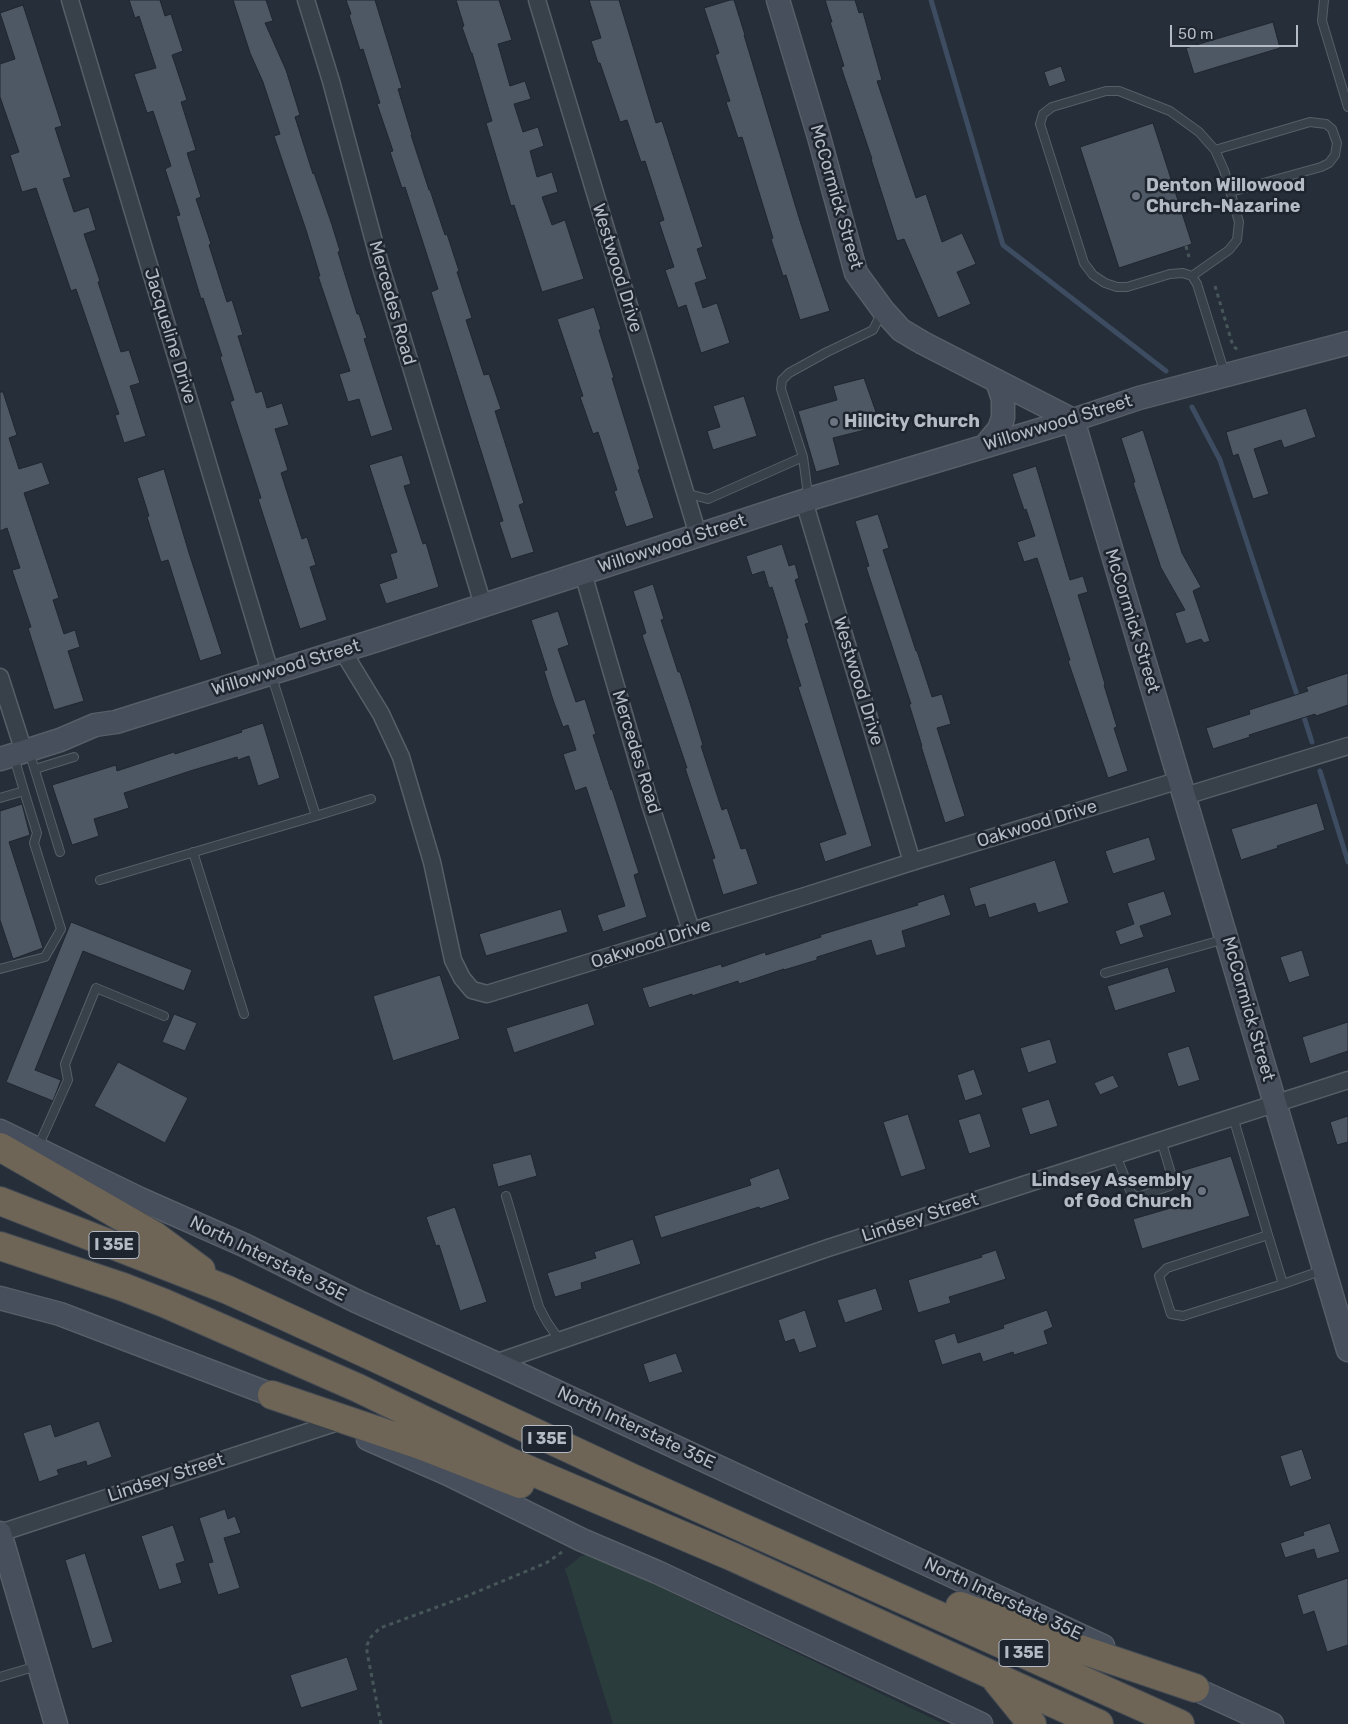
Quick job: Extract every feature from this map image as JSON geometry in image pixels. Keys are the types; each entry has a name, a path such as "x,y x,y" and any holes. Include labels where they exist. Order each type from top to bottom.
{"highway":[{"path":"0,1147 155,1236 228,1290"},
{"name":"I 35E","path":"0,1201 228,1290 630,1477 1180,1724"},
{"name":"I 35E","path":"0,1246 124,1287 164,1303 358,1388 510,1462 733,1557 1098,1724"},
{"path":"272,1395 420,1445 582,1508 624,1511"},
{"path":"868,1583 923,1593 1195,1688"},
{"path":"992,1676 1032,1724"}],"street":[{"name":"Jacqueline Drive","path":"70,0 270,672"},
{"name":"Mercedes Road","path":"306,0 331,81 380,264 483,605"},
{"name":"Westwood Drive","path":"537,0 698,535"},
{"name":"McCormick Street","path":"778,0 819,137 856,273 883,310 901,330 1073,420 1348,1350"},
{"name":"Willowwood Street","path":"20,757 95,725 116,722 810,499 1073,420 1139,398 1348,343"},
{"path":"986,446 999,429 1003,418 1003,399 997,381"},
{"name":"Westwood Drive","path":"810,499 912,862"},
{"name":"Mercedes Road","path":"583,573 650,804 692,930"},
{"name":"Oakwood Drive","path":"342,650 381,714 401,757 432,862 453,960 462,978 472,990 487,994 912,862 1183,788 1348,746"},
{"path":"0,677 20,757"},
{"name":"Lindsey Street","path":"495,1363 828,1248 1348,1080"},
{"name":"North Interstate 35E","path":"0,1131 140,1199 244,1245 356,1301 495,1363 1272,1724"},
{"path":"0,1298 60,1314 272,1395 332,1424 448,1474 582,1540 657,1572 981,1724"},
{"name":"Lindsey Street","path":"0,1533 332,1424"},
{"path":"0,1533 56,1724"}],"lane":[{"path":"1324,0 1322,21 1348,107"},
{"path":"1192,276 1228,250 1237,240 1239,222 1224,170 1215,150 1199,132 1170,111 1119,91 1106,91 1052,107 1042,114 1040,124 1084,262 1093,275 1105,284 1122,287 1170,274 1182,273 1192,276 1197,284 1225,376"},
{"path":"1215,150 1310,122 1326,124 1332,129 1336,143 1335,155 1329,163 1321,167 1231,192"},
{"path":"810,499 803,457 781,389 782,380 789,373 873,330 883,310"},
{"path":"685,493 708,499 803,457"},
{"path":"270,672 316,816"},
{"path":"20,757 74,757"},
{"path":"0,970 45,956 62,929 34,843 37,834 24,791 20,757"},
{"path":"20,757 60,852"},
{"path":"0,798 24,791"},
{"path":"100,880 371,799"},
{"path":"193,852 244,1014"},
{"path":"1104,973 1227,938"},
{"path":"37,1148 68,1080 65,1064 96,988 164,1016"},
{"path":"1232,1117 1283,1284"},
{"path":"1116,1155 1131,1193 1138,1197 1170,1186 1173,1180 1162,1140"},
{"path":"506,1196 539,1306 560,1341"},
{"path":"1268,1235 1167,1268 1159,1276 1171,1314 1183,1316 1325,1270"},
{"path":"0,1677 39,1666"}],"path":[{"path":"1186,246 1189,257"},
{"path":"1215,286 1233,346 1238,350"},
{"path":"380,1724 367,1644 380,1628 467,1596 546,1563 582,1540"}],"shaded area":[{"path":"591,1554 944,1724 613,1724 565,1569 581,1556"}],"building":[{"path":"129,0 160,0 165,16 171,14 183,51 172,55 187,100 181,102 196,150 187,153 201,197 196,199 211,244 209,245 227,302 232,300 243,335 238,336 256,393 262,391 267,408 282,403 289,425 275,429 288,470 281,473 302,539 307,537 316,565 310,567 327,620 300,629 258,499 261,498 230,402 234,400 220,357 222,356 203,298 201,299 176,216 180,215 165,169 171,166 153,111 147,113 134,74 156,68 139,16 135,18"},
{"path":"233,0 266,0 273,21 265,23 286,70 300,115 295,117 332,225 340,251 338,252 357,314 359,314 367,338 364,339 393,430 371,437 359,399 348,402 339,374 350,371 318,276 320,276 307,233 274,136 280,134"},
{"path":"346,0 375,0 402,88 398,89 411,135 459,271 457,272 472,318 466,320 484,375 489,374 501,409 495,411 524,503 519,505 534,552 511,559 499,522 503,521 431,292 438,289 405,187 402,188 390,152 393,151 377,104 380,103 363,49 360,50"},
{"path":"456,0 499,0 512,40 498,44 510,86 525,81 531,99 514,104 523,132 538,127 544,146 530,151 537,177 552,172 558,192 542,197 552,225 565,220 584,279 542,292 514,205 511,206 486,123 492,121 472,53 462,27 464,26"},
{"path":"589,0 619,0 656,123 662,121 703,247 697,249 707,279 695,283 703,308 717,303 730,343 701,353 686,305 678,308 665,270 674,267 659,222 664,220 645,161 641,162 627,120 620,122 600,63 598,63 591,41 601,38"},
{"path":"734,0 800,221 830,311 800,320 786,275 783,276 771,239 773,238 742,137 738,138 726,102 730,101 715,55 719,53 704,8"},
{"path":"825,0 855,0 859,13 863,12 882,80 877,81 916,198 926,194 942,242 962,233 976,264 957,272 971,304 938,318 904,239 897,241 841,67 844,66"},
{"path":"23,5 62,126 55,128 71,177 63,179 74,212 89,207 96,230 84,234 121,352 129,350 140,383 130,386 146,436 124,443 115,415 119,414 76,289 71,291 36,188 22,192 10,155 19,152 0,97 0,64 15,59 0,13"},
{"path":"1273,22 1280,48 1194,74 1186,48"},
{"path":"1061,66 1066,81 1049,87 1044,72"},
{"name":"Denton Willowood Church-Nazarine","path":"1153,123 1192,244 1119,268 1080,147"},
{"path":"594,307 614,378 612,378 640,469 638,470 654,518 626,527 614,491 617,490 598,432 593,434 580,397 583,396 557,319"},
{"name":"HillCity Church","path":"864,378 876,412 865,415 869,429 833,438 840,465 816,472 798,411 837,400 833,386"},
{"path":"0,392 3,392 17,435 9,438 19,469 42,462 50,484 24,493 59,598 53,600 64,634 75,630 80,647 68,651 84,701 54,710 28,628 31,627 12,570 20,568 7,528 0,531"},
{"path":"744,396 757,436 713,450 707,431 720,427 713,406"},
{"path":"1306,408 1316,437 1284,448 1281,440 1254,449 1269,494 1253,499 1238,454 1233,456 1226,432"},
{"path":"1143,430 1182,553 1201,587 1193,591 1210,641 1204,643 1201,639 1186,644 1175,613 1185,610 1161,568 1133,483 1135,482 1121,438"},
{"path":"402,455 411,484 404,486 423,544 426,543 439,587 386,604 379,584 397,578 390,554 397,552 369,465"},
{"path":"1036,466 1070,580 1083,576 1088,592 1078,595 1117,727 1114,728 1128,771 1108,778 1068,661 1070,660 1037,558 1024,562 1017,542 1035,536 1012,474"},
{"path":"164,469 222,654 200,661 168,560 161,562 137,478"},
{"path":"878,514 889,548 883,550 916,651 932,697 942,694 951,724 937,728 965,816 945,823 909,704 911,704 866,567 869,566 855,521"},
{"path":"782,544 789,566 795,564 799,578 795,580 809,623 805,624 872,846 825,862 819,843 846,834 798,687 801,686 772,587 769,588 764,571 752,575 746,556"},
{"path":"653,584 664,619 661,620 692,709 703,745 701,746 722,810 727,808 741,849 746,848 758,884 723,895 712,859 715,858 685,768 687,768 642,635 646,633 633,591"},
{"path":"558,611 569,645 558,649 576,702 585,699 596,734 593,735 639,873 634,875 647,917 603,932 597,915 625,906 586,787 575,791 563,754 576,750 568,725 563,727 553,700 544,671 547,670 531,620"},
{"path":"1348,673 1348,705 1249,735 1250,737 1213,749 1206,728 1250,714 1249,710 1308,691 1306,687"},
{"path":"263,723 280,778 258,786 249,756 238,760 237,757 190,771 124,793 129,808 94,819 99,836 72,845 52,785 116,765 117,771 174,752 175,754 242,732 241,730"},
{"path":"1317,803 1325,830 1241,860 1231,829"},
{"path":"22,804 30,835 9,842 43,948 13,959 0,920 0,811"},
{"path":"1149,837 1156,860 1113,874 1105,851"},
{"path":"1055,860 1069,903 1038,913 1035,903 989,918 985,904 975,907 969,888"},
{"path":"1164,891 1172,915 1140,926 1144,937 1120,945 1115,931 1134,924 1127,903"},
{"path":"944,894 951,915 902,931 906,947 876,956 871,940 817,957 817,960 739,984 738,981 649,1008 642,988 721,964 722,967 765,952 766,955 821,937 820,935 918,905 917,903"},
{"path":"561,909 568,932 486,956 479,934"},
{"path":"71,922 192,970 184,991 83,951 35,1070 61,1080 53,1101 6,1082"},
{"path":"1302,950 1310,976 1289,983 1280,957"},
{"path":"1168,967 1176,992 1115,1011 1107,986"},
{"path":"440,975 460,1039 393,1061 373,996"},
{"path":"588,1003 595,1025 514,1053 506,1028"},
{"path":"174,1014 197,1023 185,1051 162,1042"},
{"path":"1348,1022 1348,1051 1310,1064 1302,1037"},
{"path":"1050,1039 1057,1063 1028,1073 1020,1048"},
{"path":"1189,1046 1200,1080 1178,1087 1167,1053"},
{"path":"118,1062 188,1098 165,1143 94,1106"},
{"path":"974,1069 983,1095 965,1101 957,1075"},
{"path":"1113,1075 1119,1087 1100,1095 1094,1083"},
{"path":"1049,1099 1058,1126 1030,1135 1021,1108"},
{"path":"980,1113 991,1147 969,1154 958,1120"},
{"path":"908,1114 926,1169 901,1177 883,1122"},
{"path":"1348,1116 1348,1142 1337,1145 1330,1122"},
{"path":"531,1154 537,1176 498,1187 492,1164"},
{"path":"1231,1156 1250,1216 1142,1249 1133,1219 1188,1203 1178,1172"},
{"path":"779,1168 790,1199 661,1238 654,1216 751,1185 749,1179"},
{"path":"455,1207 487,1302 460,1311 439,1245 436,1246 426,1217"},
{"path":"633,1239 641,1264 581,1283 582,1289 555,1297 547,1273 596,1258 594,1252"},
{"path":"996,1250 1006,1279 949,1297 951,1303 918,1313 908,1280 982,1257 981,1255"},
{"path":"876,1288 883,1310 845,1323 837,1300"},
{"path":"805,1310 817,1347 799,1353 794,1339 785,1342 778,1320"},
{"path":"1047,1310 1053,1327 1044,1331 1048,1344 1014,1355 1013,1352 983,1362 980,1353 942,1365 934,1340 955,1333 958,1343 1004,1328 1003,1325"},
{"path":"676,1353 683,1372 649,1383 643,1364"},
{"path":"99,1421 112,1457 87,1466 86,1461 57,1470 59,1475 39,1482 23,1433 51,1424 55,1437"},
{"path":"1302,1449 1312,1479 1290,1487 1280,1456"},
{"path":"225,1509 228,1519 235,1516 241,1533 224,1538 240,1588 218,1595 208,1563 213,1562 199,1518"},
{"path":"1330,1523 1340,1552 1317,1559 1314,1549 1285,1558 1280,1543 1304,1535 1303,1532"},
{"path":"173,1525 185,1561 176,1564 182,1583 159,1590 141,1536"},
{"path":"85,1553 113,1642 92,1649 65,1560"},
{"path":"1348,1578 1348,1645 1327,1652 1314,1611 1303,1615 1297,1595"},
{"path":"347,1657 358,1690 301,1708 290,1675"}],"waterway":[{"path":"931,0 1003,245 1166,371"},
{"path":"1192,407 1220,460 1299,701"},
{"path":"1302,711 1312,742"},
{"path":"1320,771 1348,862"}],"place":[{"name":"Denton Willowood Church-Nazarine","path":"1136,196"},
{"name":"HillCity Church","path":"834,422"},
{"name":"Lindsey Assembly of God Church","path":"1202,1191"}]}
